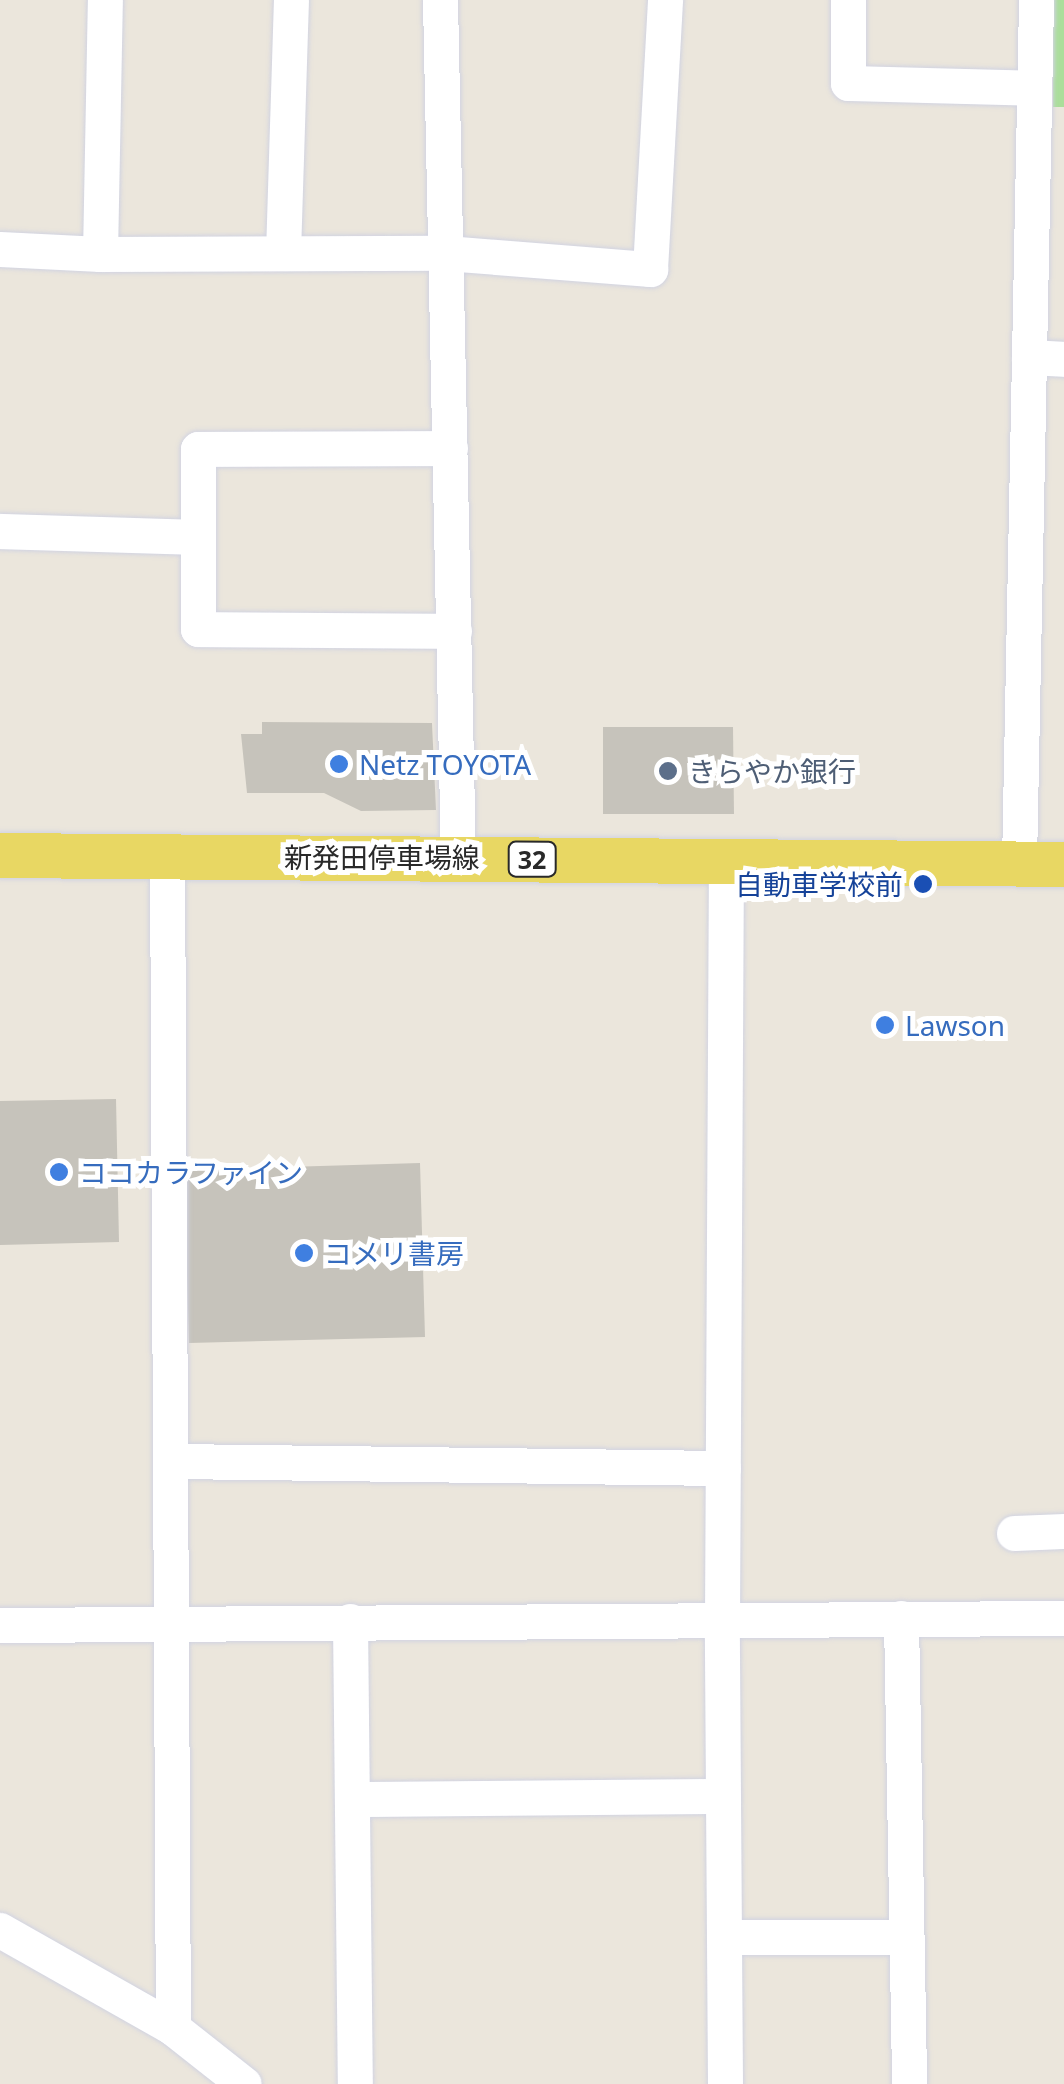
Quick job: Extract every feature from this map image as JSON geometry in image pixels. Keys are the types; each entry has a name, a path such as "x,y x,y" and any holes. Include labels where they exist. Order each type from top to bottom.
{"main road":[{"name":"新発田停車場線","path":"0,855 1064,864"}],"street":[{"path":"100,254 104,0"},
{"path":"283,253 292,0"},
{"path":"440,0 458,857"},
{"path":"0,249 100,254 446,253 650,269 665,0"},
{"path":"848,0 848,83 1034,88"},
{"path":"1019,863 1047,358 1048,239 1034,88 1036,0"},
{"path":"450,448 198,450 198,629 454,631"},
{"path":"0,531 198,537"},
{"path":"168,856 174,2028"},
{"path":"725,2084 722,1468 726,862"},
{"path":"172,1460 722,1468"},
{"path":"1014,1532 1064,1531"},
{"path":"901,1618 909,2084"},
{"path":"0,1625 1064,1618"},
{"path":"350,1622 355,2084"},
{"path":"354,1799 723,1796"},
{"path":"0,1930 174,2028 244,2084"},
{"path":"724,1937 906,1937"}],"green space":[{"path":"1053,0 1064,0 1064,107 1053,107"}],"building":[{"name":"Netz TOYOTA","path":"262,722 432,723 436,810 361,811 324,793 247,793 241,734 262,734"},
{"name":"きらやか銀行","path":"603,727 733,727 734,814 603,814"},
{"name":"ココカラファイン","path":"116,1099 119,1242 0,1245 0,1101"},
{"name":"コメリ書房","path":"420,1163 425,1337 189,1343 184,1170"}],"place":[{"name":"Netz TOYOTA","path":"339,764"},
{"name":"きらやか銀行","path":"668,771"},
{"name":"自動車学校前","path":"923,884"},
{"name":"Lawson","path":"885,1025"},
{"name":"ココカラファイン","path":"59,1172"},
{"name":"コメリ書房","path":"304,1253"}]}
